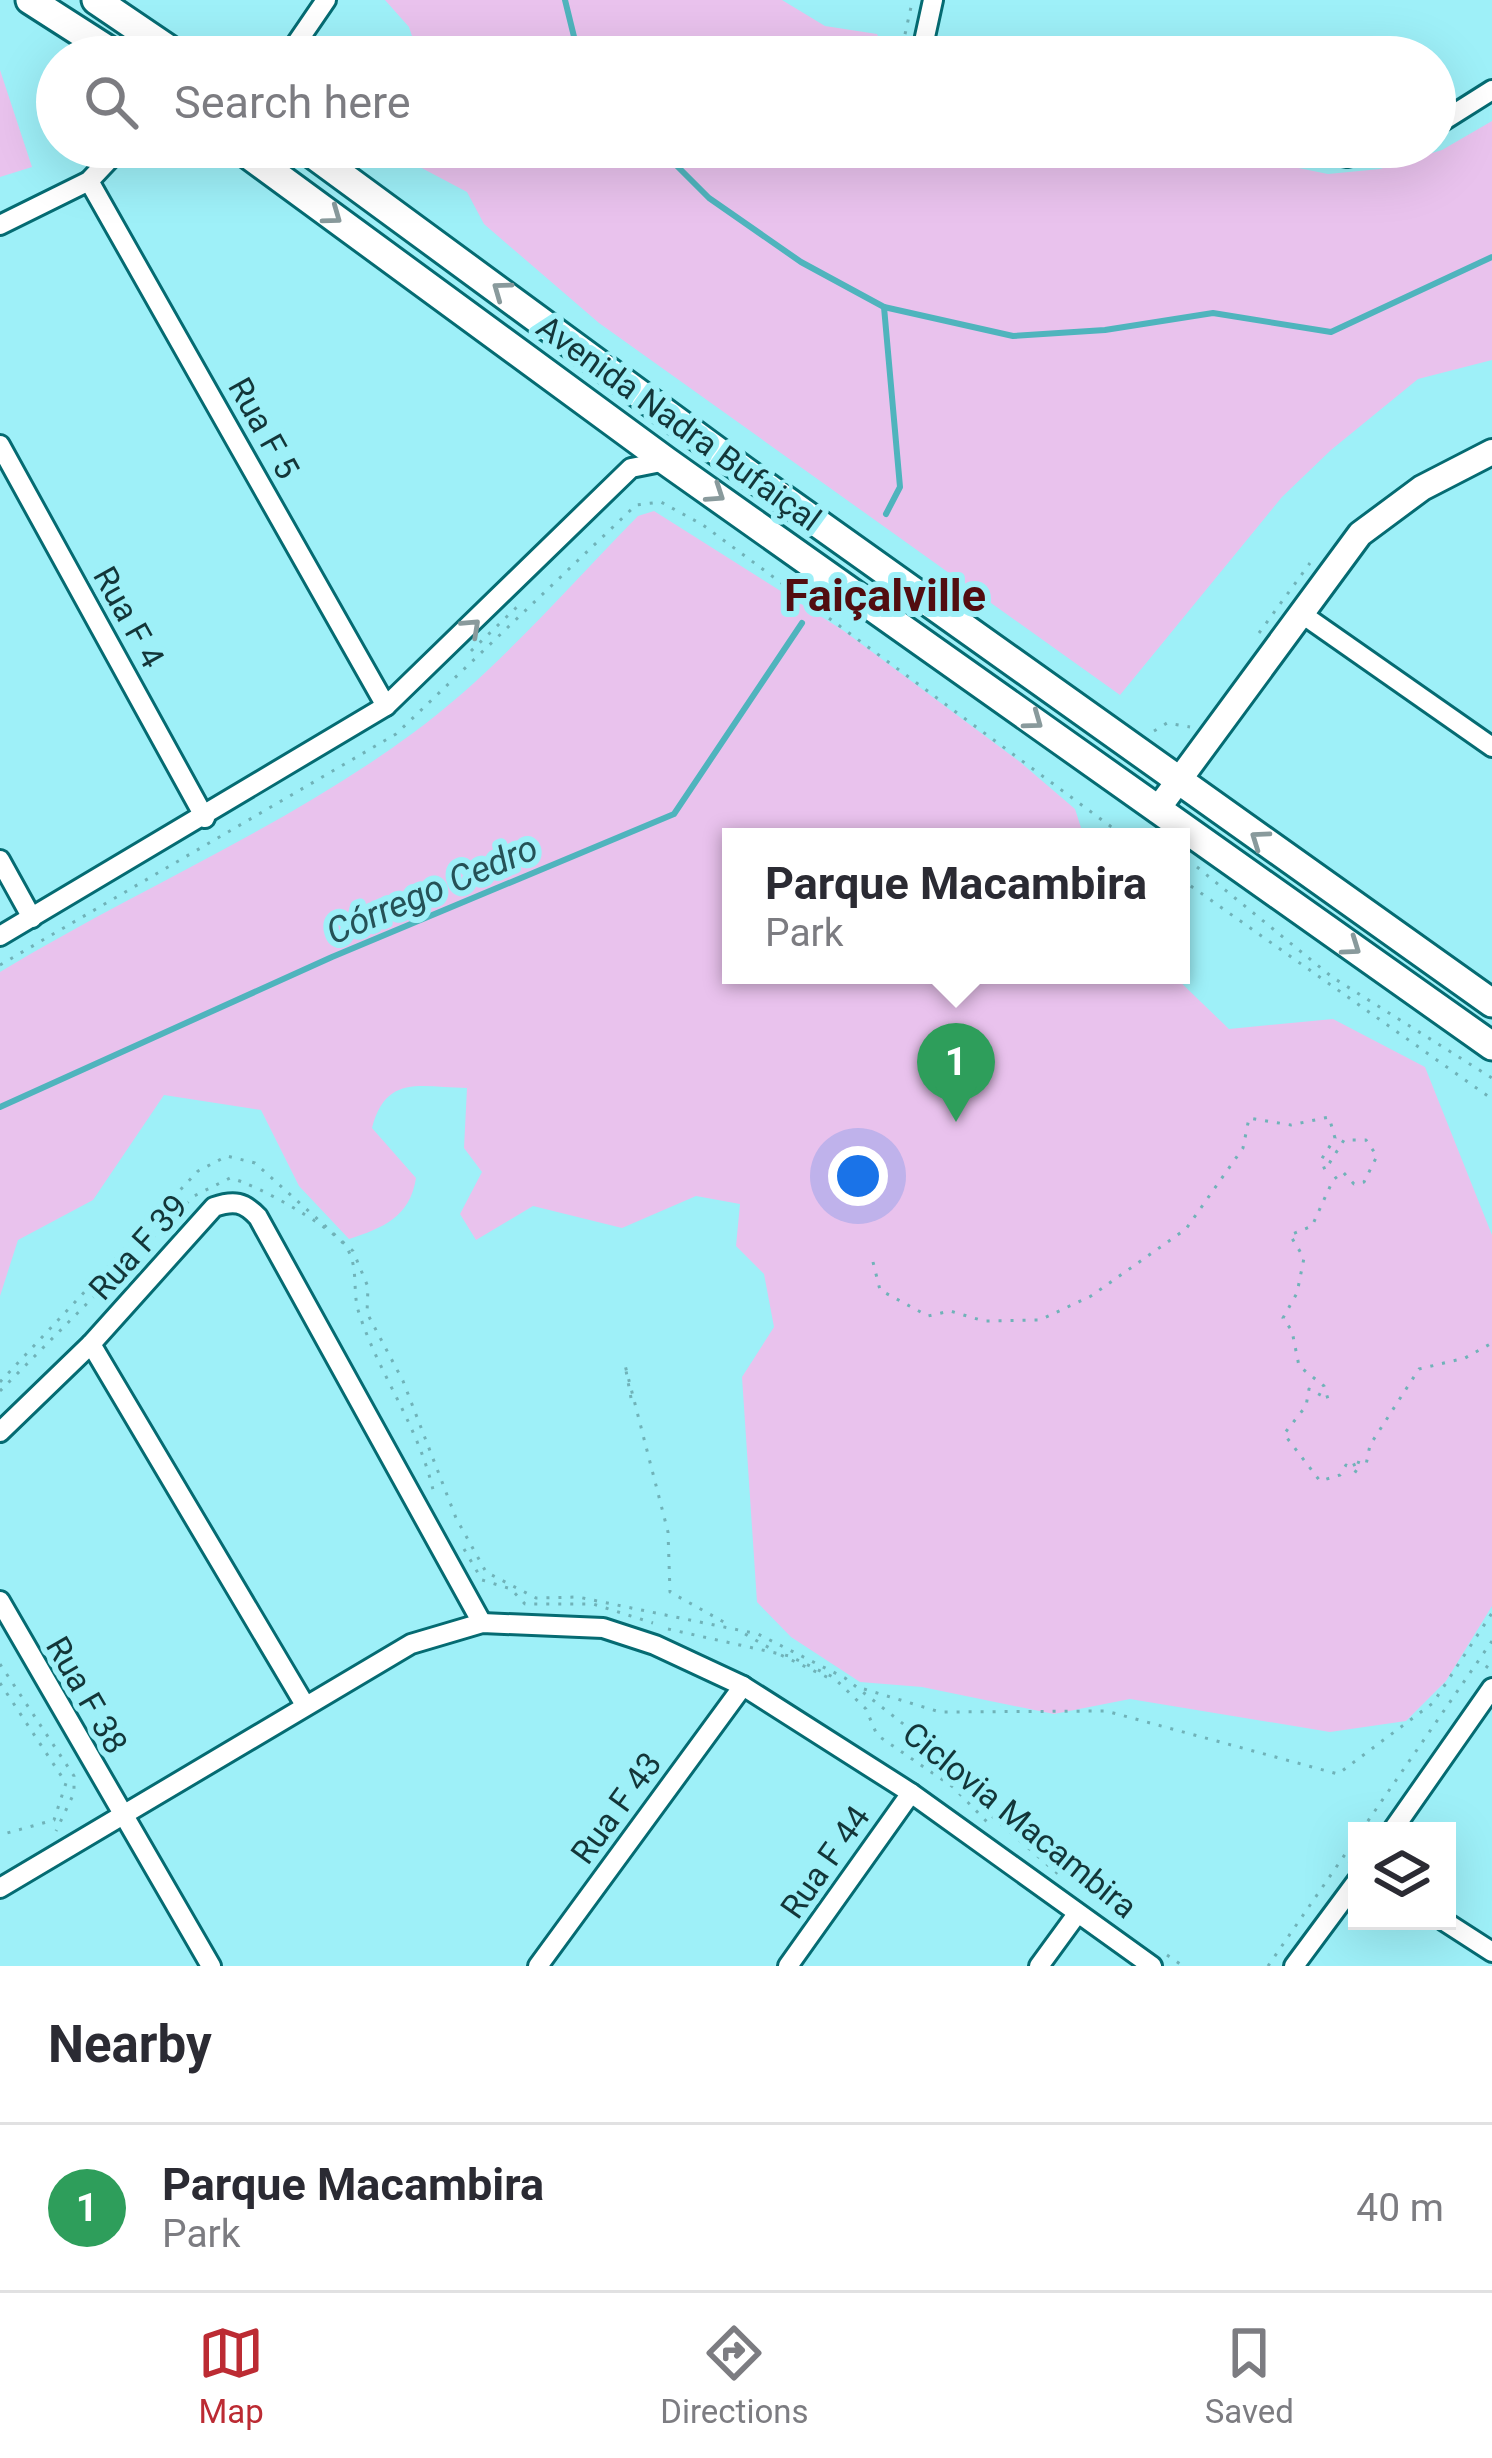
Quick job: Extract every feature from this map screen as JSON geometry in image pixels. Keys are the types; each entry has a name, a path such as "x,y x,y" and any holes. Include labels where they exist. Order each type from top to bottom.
{"main road":[{"path":"30,0 86,36"},
{"path":"96,0 149,36"},
{"name":"Avenida Nadra Bufaiçal","path":"267,168 666,461 1183,828"},
{"name":"Avenida Nadra Bufaiçal","path":"332,168 1180,783 1492,1003"},
{"name":"Avenida Nadra Bufaiçal","path":"1190,833 1492,1046"}],"street":[{"path":"301,36 326,0"},
{"path":"930,36 934,0"},
{"path":"1456,113 1492,90"},
{"path":"0,225 89,181 101,168"},
{"name":"Rua F 5","path":"89,181 386,706"},
{"name":"Rua F 4","path":"0,445 205,818"},
{"path":"1157,810 1360,534 1422,488 1492,452"},
{"path":"0,936 386,706 631,468 666,461"},
{"path":"1302,614 1492,747"},
{"path":"0,860 32,918"},
{"name":"Rua F 39","path":"304,1706 91,1344 214,1207 231,1201 247,1205 482,1623"},
{"path":"0,1432 91,1344"},
{"name":"Rua F 38","path":"0,1601 211,1966"},
{"path":"0,1888 410,1644 482,1623 603,1628 743,1686 910,1792 1077,1914 1158,1959"},
{"name":"Rua F 43","path":"538,1966 743,1686"},
{"path":"1399,1822 1490,1696"},
{"name":"Rua F 44","path":"788,1966 910,1792"},
{"path":"1294,1966 1348,1893"},
{"path":"1039,1966 1077,1914"},
{"path":"1456,1929 1492,1952"}],"path":[{"path":"906,36 913,0"},
{"path":"0,965 396,734 636,505 661,502 703,525 1113,828"},
{"path":"1256,637 1312,561"},
{"path":"1143,734 1167,724 1192,727 1197,722"},
{"path":"1191,861 1332,977 1492,1078"},
{"path":"1190,885 1492,1099"},
{"path":"873,1262 880,1290 913,1312 928,1316 950,1311 984,1321 1040,1320 1091,1296 1186,1228 1243,1148 1249,1118 1291,1126 1329,1117 1335,1138 1321,1160 1325,1170 1344,1140 1366,1140 1377,1156 1364,1182 1354,1184 1343,1172 1333,1180 1312,1226 1290,1235 1304,1258 1297,1293 1283,1318 1292,1330 1299,1366 1324,1386 1328,1399 1309,1389 1306,1406 1284,1434 1291,1445 1320,1481 1340,1475 1346,1465 1358,1473 1352,1460 1366,1465 1370,1445 1419,1369 1465,1358 1492,1343"},
{"path":"0,1382 197,1172 226,1156 255,1163 353,1251 368,1287 367,1313 403,1381 456,1518 486,1571 536,1598 578,1597 758,1634 845,1678 930,1745 977,1803 1070,1885"},
{"path":"0,1391 146,1240 194,1196 230,1178 262,1190 343,1242 354,1260 357,1310 400,1395 436,1504"},
{"path":"631,1398 625,1365 668,1532 670,1592 818,1676 940,1712 1106,1711 1338,1774 1432,1703 1492,1613"},
{"name":"Ciclovia Macambira","path":"450,1528 482,1580 511,1589 525,1604 621,1610 680,1634 789,1656 833,1677 866,1709 877,1735 953,1787 998,1836"},
{"path":"1367,1822 1492,1642"},
{"path":"0,1664 74,1776 74,1792 53,1835"},
{"path":"0,1683 66,1783 54,1820 0,1834"},
{"path":"1268,1966 1348,1850"},
{"path":"1158,1959 1183,1966"}],"shaded area":[{"path":"385,0 782,0 825,26 878,36 412,36"},
{"path":"0,70 32,167 0,177"},
{"path":"1492,121 1492,360 1418,379 1331,450 1282,497 1120,695 599,323 484,224 467,192 422,168 1298,168 1328,174 1456,168 1456,142"},
{"path":"654,511 844,631 1020,762 1075,809 1081,828 722,828 722,984 1182,984 1229,1029 1333,1019 1425,1067 1492,1235 1492,1606 1446,1681 1406,1721 1330,1732 1130,1699 1054,1714 922,1687 860,1682 791,1637 757,1602 742,1377 774,1327 764,1274 736,1246 740,1204 696,1196 622,1228 533,1206 476,1240 460,1214 482,1172 464,1148 467,1088 407,1087 386,1099 372,1128 416,1178 413,1191 393,1219 349,1239 299,1186 261,1110 164,1095 93,1200 18,1240 0,1296 0,972 314,798 413,733 502,657 638,516"}],"waterway":[{"path":"565,0 574,36"},
{"path":"679,168 709,198 801,262 884,307 1013,336 1105,330 1213,313 1331,332 1492,257"},
{"name":"Córrego Cedro","path":"884,307 900,487 886,514"},
{"name":"Córrego Cedro","path":"0,1107 332,957 674,814 802,623"}],"place":[{"name":"Parque Macambira","path":"956,1122"}],"district":[{"name":"Faiçalville","path":"885,595"}]}
